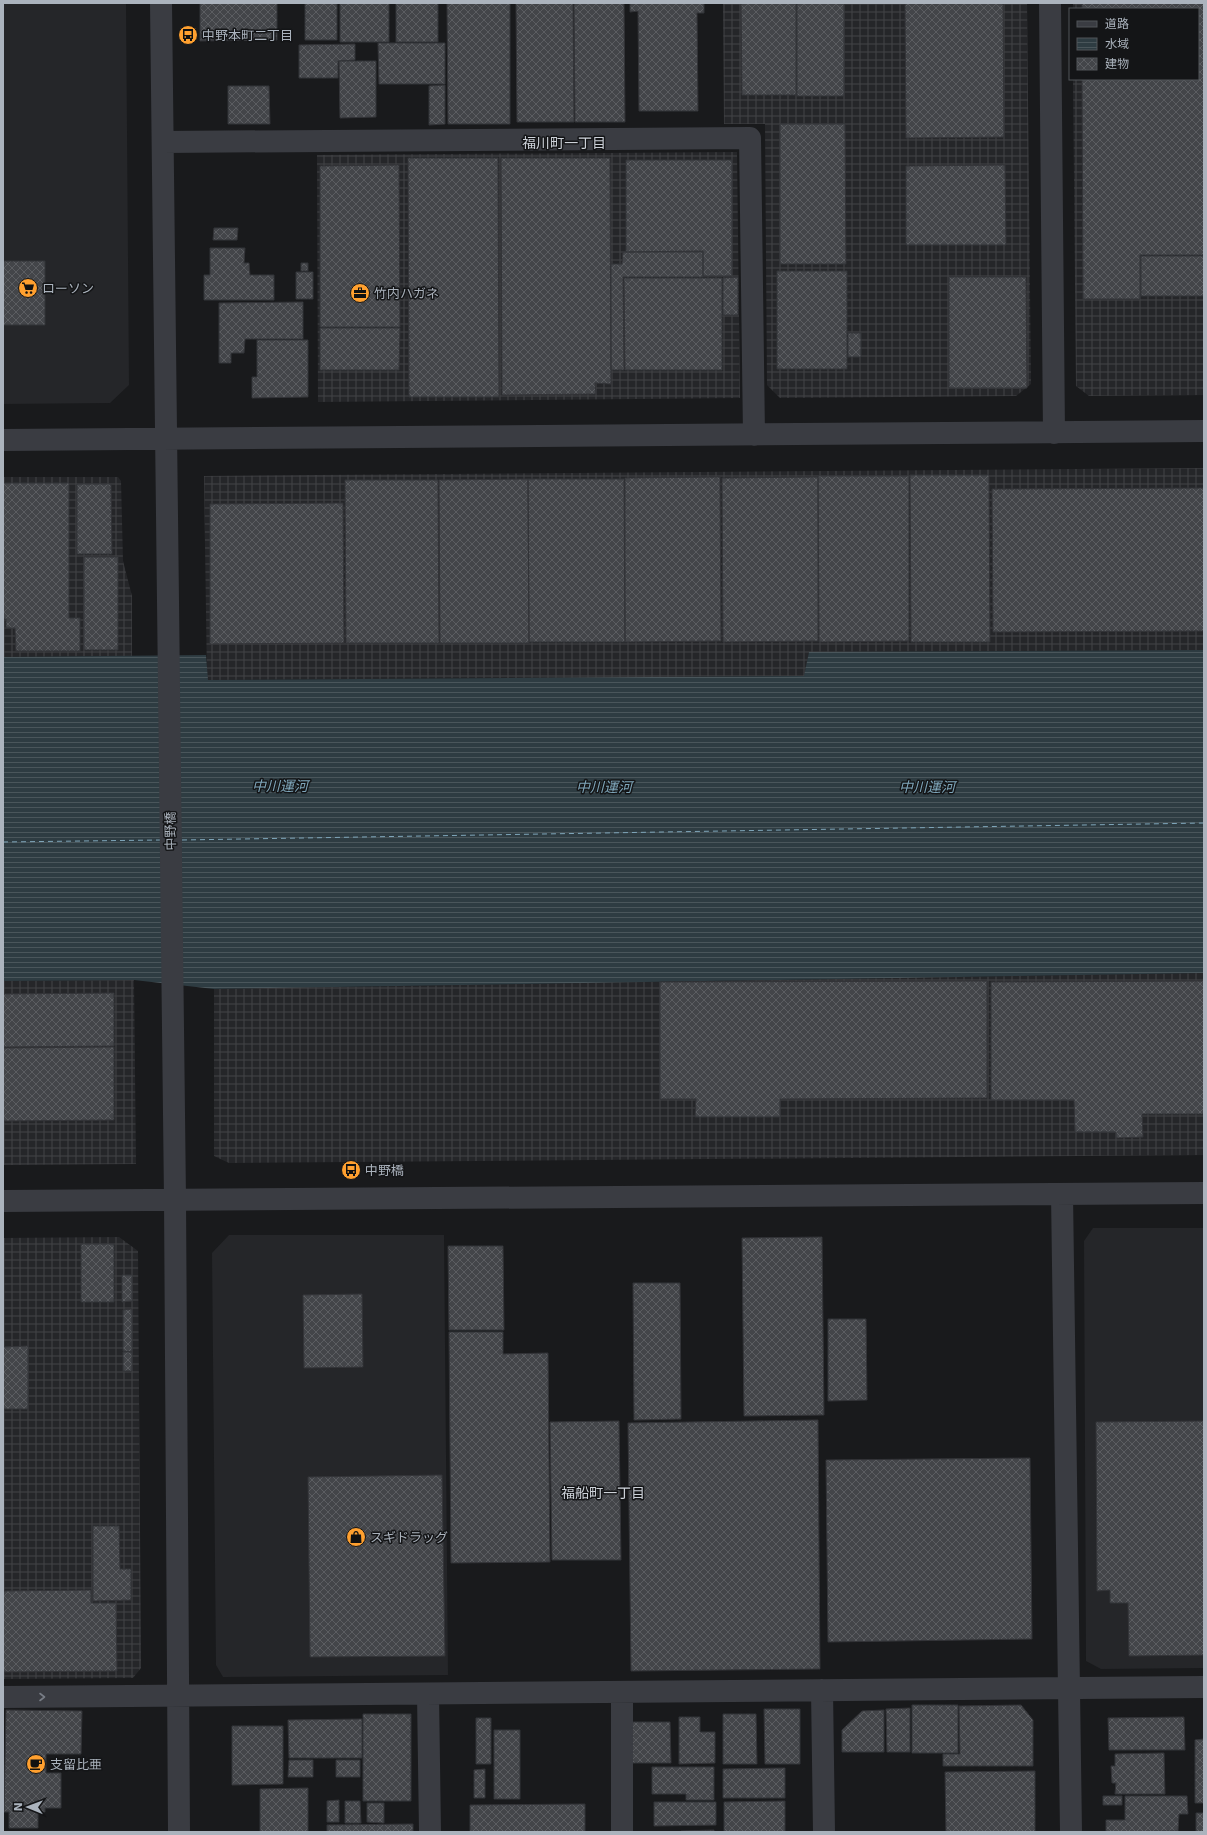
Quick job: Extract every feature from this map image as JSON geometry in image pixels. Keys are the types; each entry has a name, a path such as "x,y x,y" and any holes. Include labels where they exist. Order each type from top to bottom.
{"street":[{"name":"中野橋","path":"161,3 175,1199 179,1832"},
{"path":"1050,3 1054,433"},
{"path":"163,142 750,138 754,435"},
{"path":"3,440 166,440 1204,431"},
{"path":"3,1201 1204,1193"},
{"path":"1062,1194 1071,1832"},
{"path":"3,1697 177,1697 1204,1687"},
{"path":"822,1690 824,1832"},
{"path":"622,1692 622,1832"},
{"path":"428,1694 430,1832"}],"shaded area":[{"path":"3,3 126,3 129,385 110,403 3,404"},
{"path":"723,3 1027,3 1031,384 1016,396 780,398 767,385 765,124 724,124"},
{"path":"1073,3 1204,3 1204,395 1089,396 1076,386 1073,80 1199,80 1199,8 1073,8"},
{"path":"737,152 740,398 318,402 317,155"},
{"path":"1204,468 1204,650 809,652 805,676 207,680 204,476"},
{"path":"3,477 118,477 121,481 123,561 132,596 132,656 3,657"},
{"path":"1204,973 1204,1155 229,1163 214,1156 214,989"},
{"path":"134,980 136,1164 3,1165 3,981"},
{"path":"1093,1228 1204,1228 1204,1668 1101,1669 1086,1661 1084,1241"},
{"path":"229,1235 444,1235 448,1675 223,1677 216,1665 212,1253"},
{"path":"119,1237 138,1251 141,1668 133,1678 3,1679 3,1238"}],"water":[{"name":"中川運河","path":"1204,650 1204,973 214,989 134,980 3,981 3,657 206,655 208,680 804,676 809,652"}],"building":[{"path":"200,3 277,3 277,40 200,41"},
{"path":"305,3 337,3 337,40 305,40"},
{"path":"340,3 389,3 389,42 340,42"},
{"path":"396,3 438,3 438,42 396,42"},
{"path":"447,3 510,3 510,124 448,124"},
{"path":"516,3 573,3 574,122 517,122"},
{"path":"574,3 624,3 625,122 575,122"},
{"path":"630,3 704,3 704,13 697,13 698,111 639,111 638,11 630,12"},
{"path":"741,3 796,3 796,95 742,95"},
{"path":"797,3 844,3 844,96 797,96"},
{"path":"905,3 1003,3 1004,137 906,138"},
{"path":"1082,3 1204,3 1204,255 1140,255 1140,299 1083,299 1082,80 1199,80 1199,8 1082,8"},
{"path":"378,43 445,43 445,84 379,84"},
{"path":"355,44 355,60 338,61 338,78 299,78 299,45"},
{"path":"339,61 376,61 376,117 340,118"},
{"path":"445,85 445,124 429,125 429,86"},
{"path":"228,86 269,86 270,124 228,124"},
{"path":"780,124 845,124 846,264 780,264"},
{"path":"408,158 498,158 499,397 409,397"},
{"path":"501,158 610,158 611,384 595,383 596,394 502,395"},
{"path":"626,160 732,160 732,276 703,276 703,251 626,252"},
{"path":"399,165 400,327 320,327 320,166"},
{"path":"1005,165 1006,245 906,245 906,166"},
{"path":"214,228 238,228 237,240 213,240"},
{"path":"210,248 245,248 244,263 249,263 250,275 274,275 274,300 204,300 204,275 210,275"},
{"path":"623,252 703,252 703,277 623,277 624,370 611,370 611,264 622,264"},
{"path":"1141,256 1204,256 1204,296 1141,296"},
{"path":"3,261 45,261 45,325 3,325"},
{"path":"301,263 308,263 308,271 301,271"},
{"path":"777,271 847,271 847,369 777,369"},
{"path":"296,272 313,272 313,299 296,299"},
{"path":"738,277 738,315 723,315 723,278"},
{"path":"949,277 1026,277 1027,388 949,388"},
{"path":"624,278 722,278 722,370 625,370"},
{"path":"303,302 303,339 245,339 244,353 231,353 231,363 219,363 219,303"},
{"path":"320,328 400,328 399,370 320,370"},
{"path":"848,333 861,333 861,357 848,357"},
{"path":"257,340 308,340 308,397 252,398 252,377 257,377"},
{"path":"910,475 989,475 990,642 911,642"},
{"path":"818,476 909,476 909,641 819,642"},
{"path":"720,477 721,641 625,642 625,478"},
{"path":"818,477 818,641 723,642 722,478"},
{"path":"528,479 624,479 625,642 529,642"},
{"path":"528,479 529,643 440,643 439,480"},
{"path":"345,480 438,480 439,643 346,643"},
{"path":"3,483 69,483 69,618 80,618 80,651 16,651 15,628 6,628 6,619 3,619"},
{"path":"77,484 111,484 112,554 77,554"},
{"path":"1204,488 1204,631 993,632 992,489"},
{"path":"343,503 344,643 210,644 210,504"},
{"path":"84,557 118,557 118,650 84,650"},
{"path":"987,981 987,1098 780,1099 780,1117 695,1117 696,1099 660,1099 660,982"},
{"path":"1204,981 1204,1114 1142,1114 1143,1137 1116,1138 1116,1132 1075,1132 1074,1100 991,1100 991,982"},
{"path":"114,993 114,1046 3,1047 3,994"},
{"path":"114,1047 114,1120 3,1121 3,1048"},
{"path":"822,1237 824,1415 744,1416 742,1238"},
{"path":"81,1244 114,1244 114,1302 81,1302"},
{"path":"448,1246 503,1246 504,1330 449,1330"},
{"path":"122,1275 132,1275 132,1301 122,1302"},
{"path":"633,1283 680,1283 681,1419 634,1420"},
{"path":"362,1294 363,1367 304,1368 303,1295"},
{"path":"132,1309 132,1352 123,1351 123,1310"},
{"path":"828,1319 866,1319 867,1400 828,1401"},
{"path":"449,1332 503,1332 503,1354 548,1353 550,1562 451,1563"},
{"path":"28,1346 28,1409 3,1409 3,1347"},
{"path":"123,1352 132,1352 132,1371 123,1371"},
{"path":"818,1420 820,1669 631,1671 628,1423"},
{"path":"619,1421 621,1560 552,1560 550,1422"},
{"path":"1204,1421 1204,1655 1129,1656 1128,1603 1110,1603 1110,1590 1097,1591 1096,1422"},
{"path":"1030,1458 1032,1639 828,1642 826,1460"},
{"path":"442,1475 445,1656 310,1657 308,1477"},
{"path":"93,1526 119,1526 120,1569 131,1569 131,1600 93,1601"},
{"path":"91,1590 91,1603 116,1603 117,1671 3,1672 3,1591"},
{"path":"912,1705 958,1705 958,1753 912,1753"},
{"path":"1021,1705 1033,1720 1033,1766 943,1766 943,1754 960,1754 959,1706"},
{"path":"910,1708 910,1752 887,1752 886,1709"},
{"path":"764,1709 800,1709 800,1764 765,1764"},
{"path":"6,1710 82,1711 81,1754 46,1754 46,1773 61,1773 61,1808 45,1808 45,1812 38,1812 38,1828 9,1828 9,1812 4,1812"},
{"path":"884,1710 884,1752 842,1752 842,1730 862,1711"},
{"path":"363,1714 411,1714 411,1801 363,1801"},
{"path":"723,1714 756,1714 757,1764 723,1764"},
{"path":"679,1717 700,1717 700,1732 715,1732 715,1763 679,1764"},
{"path":"1184,1717 1185,1750 1109,1750 1108,1718"},
{"path":"476,1718 491,1718 491,1764 476,1764"},
{"path":"362,1719 362,1758 289,1758 288,1720"},
{"path":"631,1722 670,1722 671,1763 632,1763"},
{"path":"232,1726 283,1726 283,1784 232,1785"},
{"path":"494,1730 520,1730 520,1799 494,1799"},
{"path":"1204,1739 1204,1803 1195,1803 1195,1740"},
{"path":"1164,1753 1165,1794 1115,1794 1116,1783 1112,1783 1111,1766 1115,1766 1115,1754"},
{"path":"289,1760 313,1760 313,1777 288,1777"},
{"path":"336,1760 360,1760 360,1777 336,1777"},
{"path":"652,1767 714,1767 714,1800 686,1800 686,1794 652,1794"},
{"path":"785,1768 785,1798 723,1798 723,1769"},
{"path":"485,1769 485,1798 474,1798 474,1770"},
{"path":"1035,1771 1035,1832 946,1832 945,1772"},
{"path":"308,1788 308,1832 260,1832 260,1789"},
{"path":"1103,1796 1122,1796 1122,1805 1103,1805"},
{"path":"1125,1796 1187,1796 1188,1814 1179,1814 1178,1831 1106,1832 1106,1820 1125,1820"},
{"path":"339,1800 339,1822 327,1822 327,1801"},
{"path":"345,1801 360,1801 361,1823 345,1823"},
{"path":"785,1801 785,1832 724,1832 724,1802"},
{"path":"654,1802 716,1802 716,1825 654,1826"},
{"path":"367,1803 384,1803 384,1823 367,1822"},
{"path":"585,1804 585,1832 470,1832 470,1805"},
{"path":"1196,1813 1204,1813 1204,1832 1196,1832"},
{"path":"413,1824 413,1832 327,1832 327,1825"},
{"path":"714,1830 714,1832 681,1832 681,1831"}],"ferry route":[{"path":"182,840 1204,823"},
{"path":"3,842 160,840"}],"place":[{"name":"中野本町二丁目","path":"188,35"},
{"name":"ローソン","path":"28,288"},
{"name":"竹内ハガネ","path":"360,293"},
{"name":"中野橋","path":"351,1170"},
{"name":"スギドラッグ","path":"356,1537"},
{"name":"支留比亜","path":"36,1764"}],"district":[{"name":"福川町一丁目","path":"564,143"},
{"name":"福船町一丁目","path":"603,1493"}]}
